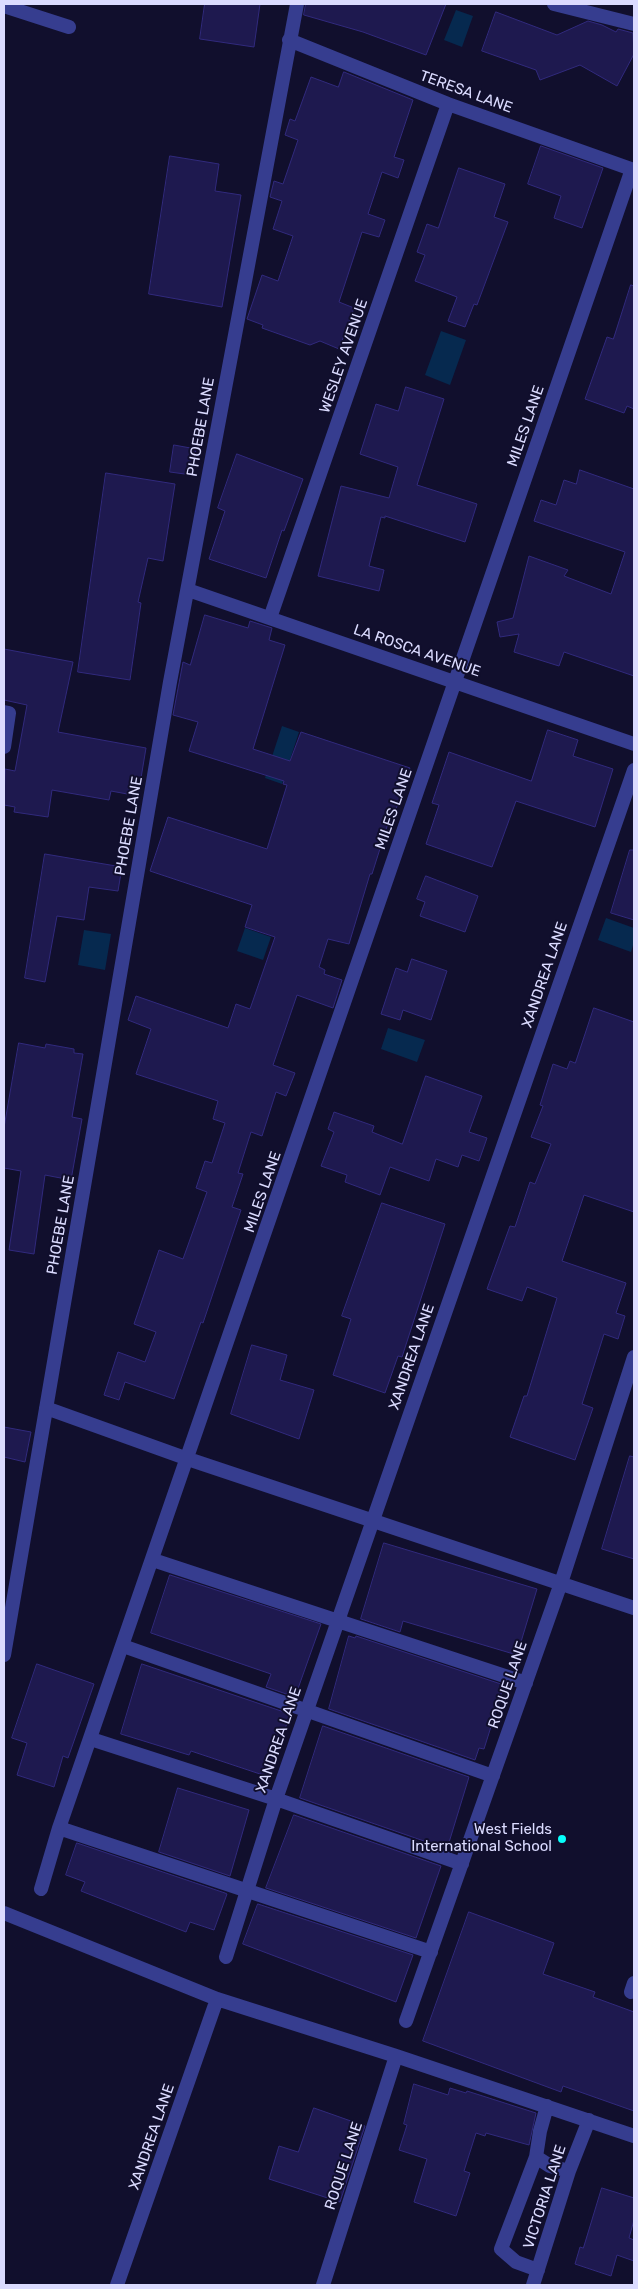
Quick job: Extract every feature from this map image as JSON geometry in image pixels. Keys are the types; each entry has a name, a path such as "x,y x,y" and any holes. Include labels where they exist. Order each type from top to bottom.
{"street":[{"name":"PHOEBE LANE","path":"4,1655 170,682 297,4"},
{"path":"554,4 634,24"},
{"path":"4,6 69,26"},
{"name":"TERESA LANE","path":"289,40 448,104 633,170"},
{"name":"WESLEY AVENUE","path":"270,618 448,104"},
{"name":"MILES LANE","path":"41,1889 59,1828 633,170"},
{"name":"LA ROSCA AVENUE","path":"188,590 634,744"},
{"path":"4,747 7,712"},
{"name":"XANDREA LANE","path":"226,1957 276,1799 634,770"},
{"name":"ROQUE LANE","path":"406,2021 561,1583 634,1357"},
{"path":"46,1408 188,1459 634,1608"},
{"path":"153,1560 526,1683"},
{"path":"123,1646 307,1709 493,1776"},
{"path":"91,1739 276,1799 462,1864"},
{"path":"59,1828 431,1952"},
{"path":"4,1913 217,2000 396,2056 634,2136"},
{"name":"XANDREA LANE","path":"117,2285 217,2000"},
{"name":"ROQUE LANE","path":"322,2285 396,2056"},
{"path":"538,2270 516,2262 501,2249 536,2157 540,2131 547,2106"},
{"name":"VICTORIA LANE","path":"533,2285 569,2171 589,2120"},
{"path":"536,2157 550,2166 569,2171"}],"water":[{"path":"456,10 473,16 462,47 444,40"},
{"path":"441,331 466,340 450,385 425,375"},
{"path":"282,726 299,732 282,784 265,778"},
{"path":"606,918 634,928 634,942 631,952 598,940"},
{"path":"245,928 271,937 263,960 237,951"},
{"path":"84,930 111,934 105,970 78,965"},
{"path":"388,1028 425,1040 417,1062 381,1049"}],"building":[{"path":"205,4 260,4 254,47 200,39"},
{"path":"306,4 446,4 426,55 363,32 304,15"},
{"path":"496,12 557,35 588,21 616,32 618,29 633,33 634,54 617,86 580,65 540,80 536,70 482,51"},
{"path":"344,72 413,100 394,157 404,160 398,178 382,172 368,214 385,220 379,237 362,232 339,302 354,308 339,349 320,341 310,345 262,328 263,325 247,319 262,275 278,281 293,236 273,229 282,201 270,197 274,181 283,184 298,140 285,135 290,119 295,121 311,77 338,87"},
{"path":"541,146 603,168 582,228 554,218 561,196 528,184"},
{"path":"170,156 219,164 215,191 241,195 222,307 149,294"},
{"path":"459,168 505,184 494,217 508,222 477,305 474,304 465,327 448,321 457,297 415,281 425,255 417,252 427,224 438,228"},
{"path":"631,285 634,286 634,409 627,406 624,413 585,399 607,337 613,339"},
{"path":"406,387 444,399 417,485 477,504 465,542 385,516 385,518 381,517 369,566 384,570 379,591 318,576 341,486 389,498 398,467 360,454 376,404 398,411"},
{"path":"174,445 196,449 192,475 170,472"},
{"path":"237,454 303,479 284,531 282,530 266,578 209,559 225,511 218,508"},
{"path":"580,470 634,489 634,676 564,652 559,666 514,652 519,634 500,637 497,622 513,618 529,556 568,570 564,576 611,594 625,552 534,521 541,500 556,505 564,480 576,484"},
{"path":"106,473 175,484 163,561 148,558 138,602 141,603 130,680 78,672"},
{"path":"205,615 248,628 250,621 272,628 269,640 285,645 253,749 290,761 301,732 410,768 393,818 390,817 372,874 370,874 349,944 328,939 319,967 325,970 324,974 342,980 333,1008 297,995 273,1065 295,1073 286,1096 276,1092 262,1136 251,1132 238,1173 243,1174 232,1207 241,1210 203,1323 201,1322 174,1399 125,1382 119,1400 104,1395 118,1352 145,1362 156,1332 134,1324 159,1250 183,1259 207,1192 196,1188 205,1161 212,1163 225,1123 213,1119 218,1101 136,1074 151,1029 128,1020 136,996 228,1028 236,1004 250,1009 275,937 245,927 252,905 150,871 168,817 267,849 287,785 283,784 284,781 189,751 198,722 173,715 183,662 190,665"},
{"path":"4,649 73,662 58,732 146,748 138,796 111,791 109,800 52,790 48,817 14,812 15,807 4,805 5,769 15,771 27,705 4,700"},
{"path":"548,730 578,740 573,756 613,769 595,827 516,801 492,867 426,844 439,805 432,803 449,752 531,781"},
{"path":"630,850 634,850 634,920 611,913"},
{"path":"45,854 122,867 118,891 89,887 84,920 57,916 45,982 25,978"},
{"path":"426,876 478,896 465,932 420,916 425,902 417,899"},
{"path":"412,959 447,971 431,1020 403,1010 400,1020 381,1014 396,968 407,972"},
{"path":"594,1008 634,1022 634,1212 584,1195 562,1261 626,1283 616,1313 625,1316 618,1339 604,1334 582,1404 593,1408 575,1460 510,1437 524,1396 527,1396 557,1298 527,1287 522,1301 487,1289 510,1226 515,1227 530,1182 535,1184 551,1144 531,1137 543,1106 540,1105 553,1064 567,1069 570,1061 575,1063"},
{"path":"19,1043 45,1048 46,1044 74,1049 74,1053 83,1054 72,1117 82,1119 71,1180 45,1175 34,1254 9,1250 21,1171 4,1168 4,1128"},
{"path":"426,1076 482,1096 469,1132 487,1138 479,1161 462,1155 458,1167 436,1159 429,1181 390,1167 380,1195 345,1182 347,1175 321,1166 334,1132 328,1129 334,1112 374,1126 372,1132 402,1144"},
{"path":"382,1203 445,1224 402,1357 398,1356 385,1393 333,1375 351,1319 342,1316"},
{"path":"252,1345 287,1355 280,1380 314,1390 299,1439 231,1414"},
{"path":"4,1427 31,1432 25,1462 4,1457"},
{"path":"630,1456 634,1457 634,1559 602,1549"},
{"path":"384,1543 537,1589 517,1655 403,1621 400,1632 361,1619"},
{"path":"170,1575 321,1624 295,1697 266,1687 271,1674 151,1633"},
{"path":"349,1636 355,1638 356,1636 504,1685 484,1749 479,1748 475,1760 329,1709"},
{"path":"37,1664 94,1684 68,1758 63,1756 54,1787 17,1775 27,1743 12,1738"},
{"path":"142,1664 290,1714 269,1777 191,1751 189,1755 121,1734"},
{"path":"323,1726 469,1777 447,1849 300,1798"},
{"path":"178,1788 249,1810 230,1876 159,1852"},
{"path":"294,1815 441,1866 416,1938 266,1888"},
{"path":"77,1843 227,1894 214,1930 190,1922 186,1932 81,1891 85,1882 66,1875"},
{"path":"258,1904 413,1955 396,2002 243,1944"},
{"path":"469,1912 554,1943 543,1974 595,1992 593,1997 634,2012 634,2111 563,2086 561,2092 423,2041"},
{"path":"414,2084 448,2095 450,2088 466,2093 467,2091 536,2113 529,2145 486,2133 485,2136 476,2133 464,2171 470,2173 456,2216 414,2202 427,2159 399,2150 407,2125 404,2124"},
{"path":"314,2108 365,2126 340,2202 269,2179 279,2146 298,2152"},
{"path":"602,2188 634,2198 634,2220 629,2238 634,2240 634,2261 617,2255 611,2276 575,2264 580,2247 583,2248"}],"place":[{"name":"West Fields International School","path":"562,1839"}]}
